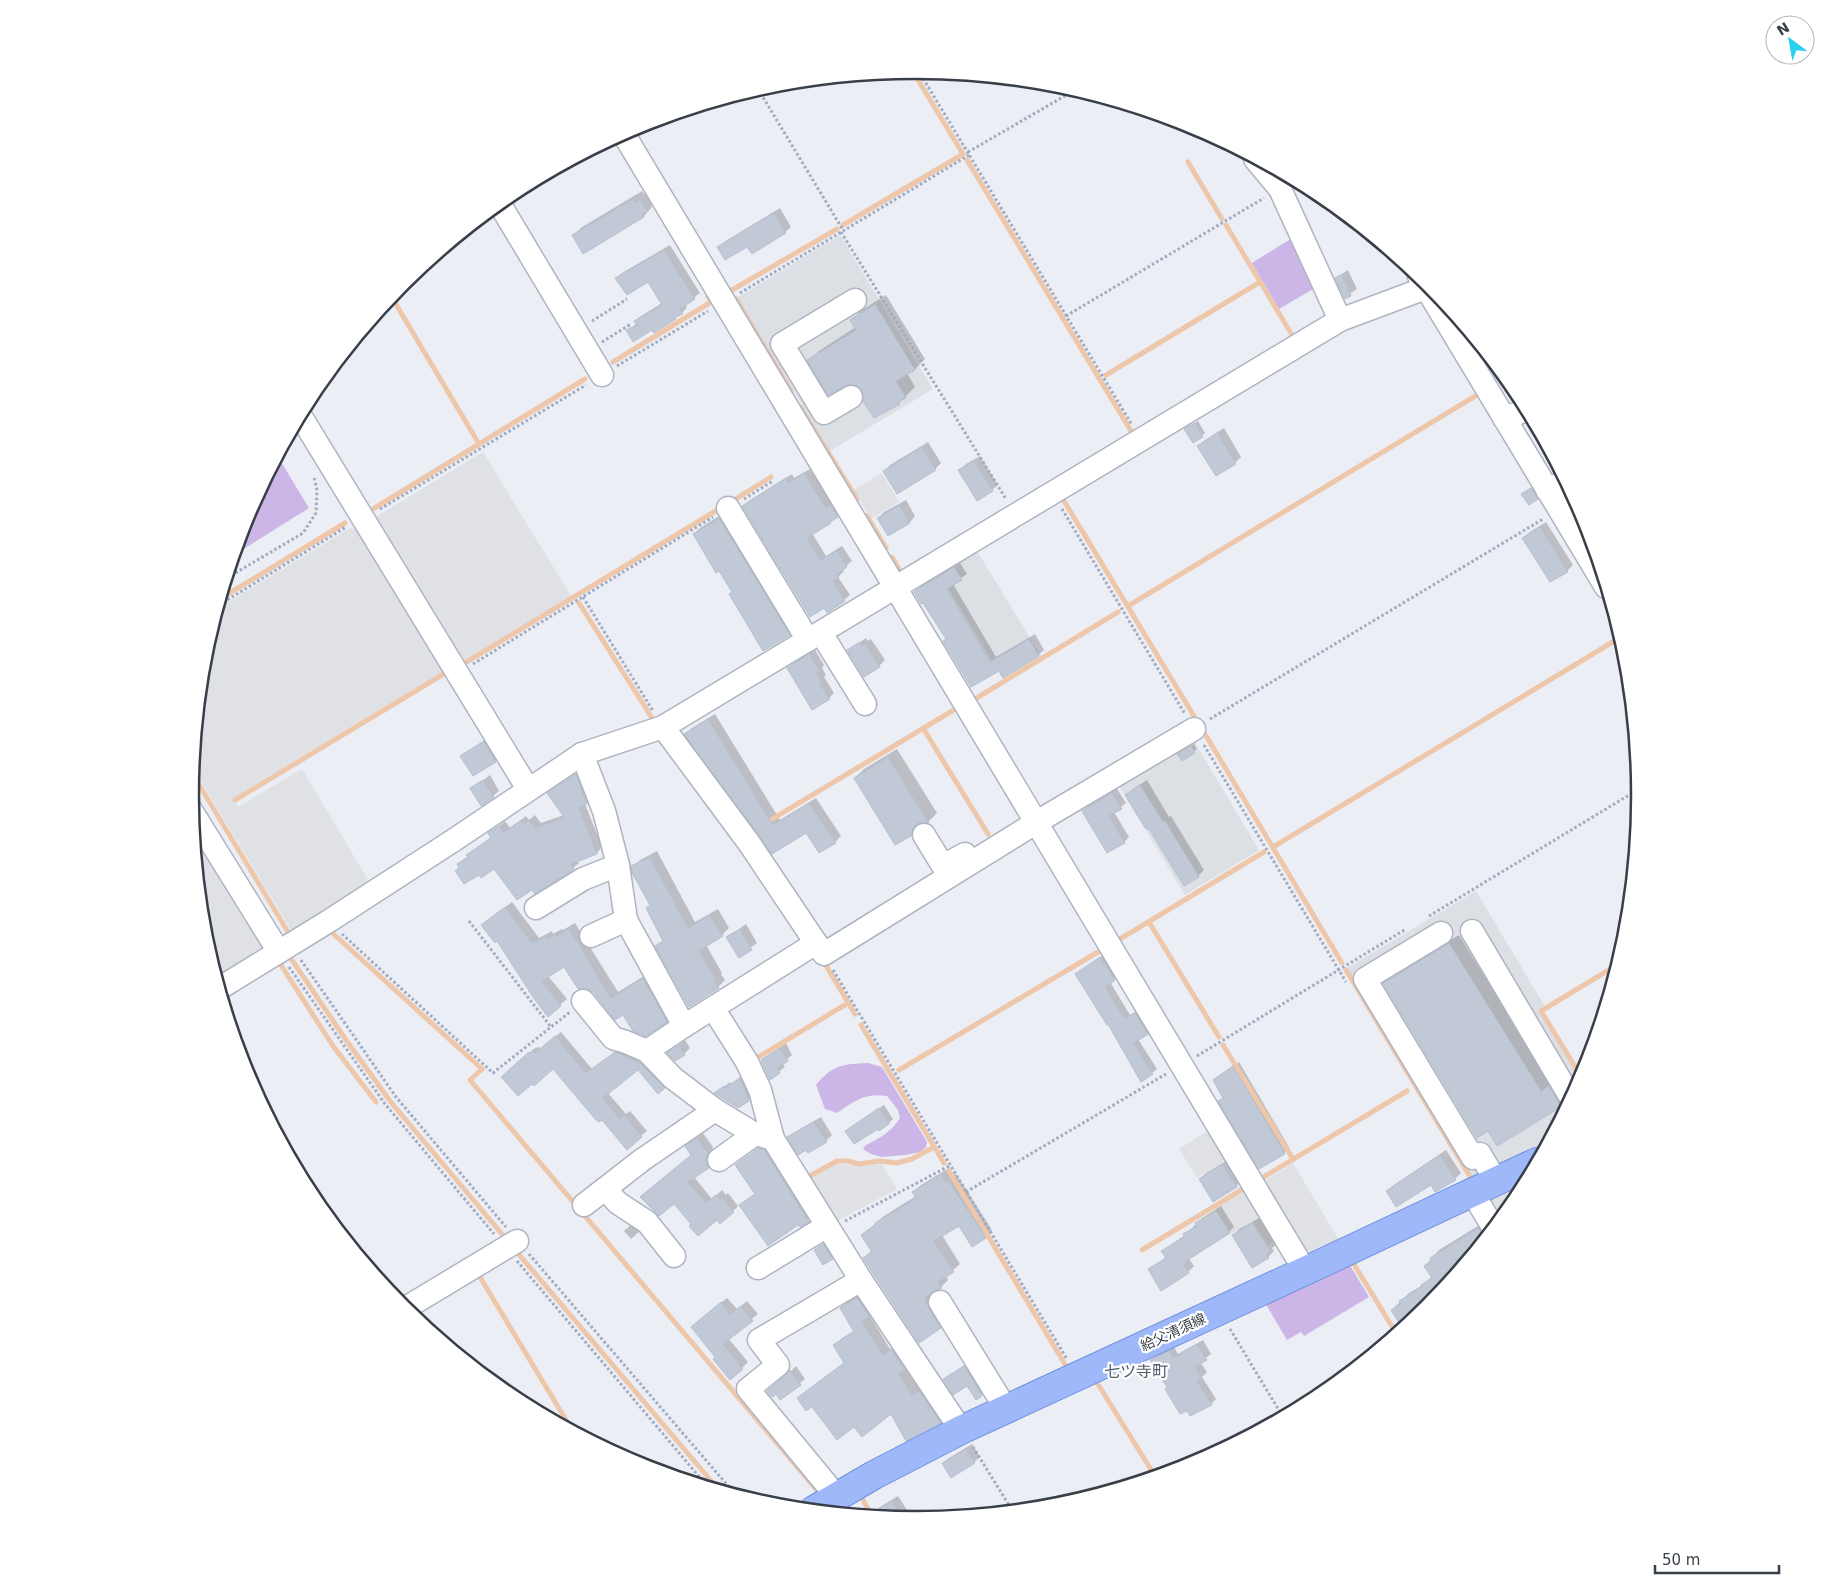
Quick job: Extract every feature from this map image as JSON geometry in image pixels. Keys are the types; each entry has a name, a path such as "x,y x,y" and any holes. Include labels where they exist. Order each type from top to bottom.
{"main road":[{"name":"給父清須線","path":"822,1505 961,1430 1527,1167"}],"street":[{"path":"627,140 1306,1271"},
{"path":"1266,171 1280,189 1340,320"},
{"path":"503,209 602,375"},
{"path":"225,985 329,922 582,754 663,727 1340,320 1418,286"},
{"path":"851,396 824,413 782,344 855,300"},
{"path":"1440,308 1504,418 1556,486 1559,510 1589,553"},
{"path":"784,401 808,387"},
{"path":"1504,418 1520,412"},
{"path":"304,422 528,789"},
{"path":"728,508 814,636 865,704"},
{"path":"663,727 750,843 820,948"},
{"path":"647,1051 713,1008 820,948 1036,819 1194,729"},
{"path":"582,754 604,811 618,865 626,920 684,1026"},
{"path":"199,808 285,949"},
{"path":"924,835 943,866 1036,819"},
{"path":"536,908 583,879 618,865"},
{"path":"591,936 626,920"},
{"path":"1472,931 1567,1091"},
{"path":"1441,933 1365,979 1473,1158 1480,1154 1484,1186 1492,1219"},
{"path":"583,1001 613,1038 647,1051 673,1078 716,1110 763,1136 828,1228 860,1280 961,1430"},
{"path":"713,1008 747,1062 760,1090 763,1136"},
{"path":"584,1205 642,1160 716,1110"},
{"path":"719,1160 752,1136 763,1136"},
{"path":"605,1189 618,1203 647,1222 674,1256"},
{"path":"758,1268 828,1228"},
{"path":"412,1304 512,1244"},
{"path":"837,1496 748,1389 778,1365 759,1340 860,1280"},
{"path":"940,1302 1006,1409"}],"path":[{"path":"923,79 1141,440"},
{"path":"226,601 1066,95"},
{"path":"762,96 842,231 1016,515"},
{"path":"1066,316 1280,189"},
{"path":"576,330 627,299"},
{"path":"588,351 632,324"},
{"path":"234,574 303,533 307,528 316,513 318,502 315,480 311,472"},
{"path":"457,673 773,481"},
{"path":"1052,493 1349,987"},
{"path":"1194,729 1559,510"},
{"path":"582,597 663,727"},
{"path":"1422,920 1631,794"},
{"path":"469,921 551,1027"},
{"path":"329,922 493,1073 583,1001"},
{"path":"966,1192 1414,925"},
{"path":"820,948 1078,1376"},
{"path":"285,949 385,1104 728,1486"},
{"path":"285,949 396,1097 700,1478"},
{"path":"828,1228 950,1165"},
{"path":"1219,1311 1279,1411"},
{"path":"961,1430 1009,1505"}],"shaded area":[{"path":"840,235 933,389 830,451 737,298"},
{"path":"1297,235 1320,285 1279,309 1252,263"},
{"path":"483,452 571,596 458,664 373,525 376,517"},
{"path":"281,462 309,508 243,550 253,521"},
{"path":"882,473 899,502 871,519 854,490"},
{"path":"350,528 360,530 447,669 233,798 238,807 302,769 371,885 293,933 199,778 200,748 205,702 225,604"},
{"path":"974,546 1041,656 1003,679 937,569"},
{"path":"1191,736 1259,850 1185,895 1116,781"},
{"path":"200,835 267,945 221,973 205,888"},
{"path":"1476,891 1544,1005 1538,1010 1576,1072 1535,1152 1474,1180 1347,968"},
{"path":"868,1063 882,1067 927,1142 926,1147 920,1152 882,1157 871,1154 863,1149 866,1145 889,1131 900,1118 898,1110 887,1096 866,1097 837,1113 825,1109 816,1085 822,1078 827,1073 845,1065"},
{"path":"1209,1130 1227,1159 1197,1178 1179,1149"},
{"path":"1293,1163 1342,1245 1316,1257 1308,1254 1264,1181"},
{"path":"836,1164 858,1166 882,1164 897,1189 832,1224 806,1181"},
{"path":"1516,1185 1495,1214 1486,1198"},
{"path":"1245,1191 1276,1240 1268,1245 1252,1221 1231,1234 1215,1209"},
{"path":"1348,1262 1369,1297 1304,1336 1301,1332 1287,1340 1264,1301"}],"building":[{"path":"633,199 635,202 640,199 647,211 642,214 644,217 583,254 572,235"},
{"path":"774,213 786,233 752,254 747,247 725,260 717,247"},
{"path":"664,250 695,299 680,309 683,314 675,317 676,319 654,333 652,330 633,342 626,330 637,325 634,321 662,305 648,282 627,295 615,278"},
{"path":"1342,274 1351,296 1345,299 1335,278"},
{"path":"875,304 915,370 896,381 906,398 898,402 900,404 874,418 863,401 862,391 858,386 849,384 828,395 807,360 856,330 850,320"},
{"path":"1195,423 1203,437 1193,443 1184,429"},
{"path":"1218,433 1236,464 1216,476 1197,446"},
{"path":"922,447 936,470 897,494 883,471"},
{"path":"974,461 993,491 977,501 958,470"},
{"path":"804,473 826,508 830,505 838,517 807,538 821,560 837,550 847,567 837,574 839,577 833,581 845,601 827,613 824,608 810,617 742,506 786,478 788,483"},
{"path":"1531,488 1538,499 1529,505 1521,494"},
{"path":"899,505 910,523 888,536 877,518"},
{"path":"719,518 790,635 763,651 729,594 732,592 719,571 716,573 693,534"},
{"path":"1540,527 1568,572 1550,582 1522,538"},
{"path":"954,567 962,580 947,589 990,662 1029,639 1039,656 1003,678 999,671 971,687 943,641 946,639 914,592"},
{"path":"860,642 862,646 865,644 880,667 864,677 847,650"},
{"path":"809,654 820,671 817,673 821,681 819,683 830,699 812,710 787,668"},
{"path":"708,719 773,825 809,803 836,843 819,853 806,833 772,854 684,734"},
{"path":"484,741 496,762 473,776 460,756"},
{"path":"1191,746 1195,753 1182,761 1177,754"},
{"path":"888,757 929,823 917,824 912,829 911,836 895,845 854,778"},
{"path":"576,774 587,804 579,807 597,854 571,864 574,869 535,894 532,890 517,900 494,869 481,878 479,875 464,884 455,871 459,868 457,864 468,857 466,855 491,838 488,833 499,826 503,833 520,821 523,824 529,820 535,828 564,817 547,793"},
{"path":"483,780 494,797 481,806 470,788"},
{"path":"1140,785 1163,822 1165,821 1199,877 1184,886 1149,829 1146,829 1125,795"},
{"path":"1112,793 1122,809 1109,816 1125,843 1107,853 1082,811"},
{"path":"650,857 688,928 710,915 723,936 699,951 719,988 689,1007 655,946 663,941 646,908 650,905 632,873 631,866"},
{"path":"505,907 532,943 545,937 547,939 556,934 557,936 569,928 611,998 643,978 667,1022 646,1036 633,1031 623,1015 615,1020 593,992 587,989 578,989 564,967 542,981 561,1006 548,1017 497,941 495,943 481,925"},
{"path":"740,929 752,950 739,958 726,937"},
{"path":"1449,943 1541,1091 1549,1086 1560,1105 1559,1108 1497,1146 1488,1131 1477,1138 1383,983"},
{"path":"1100,957 1115,980 1105,987 1125,1019 1135,1013 1148,1034 1134,1043 1153,1074 1141,1082 1108,1024 1075,974"},
{"path":"555,1036 586,1073 615,1052 639,1062 665,1088 658,1094 638,1070 603,1098 620,1119 624,1115 642,1137 627,1150 602,1120 599,1122 596,1120 553,1069 534,1086 532,1084 518,1096 501,1077 529,1052 533,1051 535,1053"},
{"path":"679,1045 685,1055 675,1061 667,1053"},
{"path":"780,1048 788,1061 777,1068 780,1073 770,1080 761,1060"},
{"path":"1233,1066 1285,1154 1259,1169 1218,1101 1223,1098 1213,1080"},
{"path":"740,1078 749,1101 738,1108 714,1093"},
{"path":"879,1108 889,1124 854,1144 845,1131"},
{"path":"814,1122 827,1142 808,1153 806,1150 798,1155 787,1137"},
{"path":"697,1138 708,1153 706,1161 709,1168 688,1182 706,1203 716,1195 720,1199 722,1198 734,1212 720,1224 717,1220 698,1236 689,1226 691,1224 674,1204 659,1216 640,1197 691,1155 685,1146"},
{"path":"758,1148 764,1150 809,1222 800,1227 798,1225 768,1246 739,1205 755,1194 735,1165"},
{"path":"1440,1155 1456,1180 1435,1192 1431,1185 1396,1207 1386,1191"},
{"path":"1222,1164 1237,1187 1213,1202 1199,1179"},
{"path":"941,1174 946,1182 948,1180 986,1238 972,1247 959,1226 934,1241 954,1272 938,1282 942,1288 933,1291 925,1299 941,1328 919,1343 863,1258 872,1252 861,1235 875,1223 916,1198 912,1192"},
{"path":"1216,1211 1230,1233 1186,1261 1183,1264 1189,1273 1161,1291 1148,1269 1166,1258 1161,1251 1185,1237 1183,1234 1197,1226 1195,1223"},
{"path":"1252,1223 1271,1252 1266,1254 1269,1258 1252,1268 1232,1235"},
{"path":"1478,1228 1482,1233 1454,1267 1399,1322 1391,1310 1401,1304 1399,1301 1422,1287 1421,1285 1432,1278 1424,1266 1431,1261 1430,1258"},
{"path":"823,1244 833,1259 823,1265 814,1250"},
{"path":"857,1298 870,1317 862,1322 883,1355 891,1349 905,1370 899,1374 912,1395 919,1391 941,1423 906,1441 891,1414 862,1437 854,1427 837,1440 812,1407 806,1411 797,1398 844,1363 833,1345 854,1332 840,1308"},
{"path":"721,1302 730,1314 741,1306 753,1321 723,1344 743,1369 730,1380 713,1359 715,1357 691,1327"},
{"path":"1197,1344 1207,1360 1195,1367 1202,1378 1197,1381 1212,1405 1190,1416 1187,1411 1180,1414 1165,1389 1167,1387 1150,1360 1169,1351 1173,1358"},
{"path":"964,1366 982,1396 976,1400 967,1386 953,1395 943,1379"},
{"path":"790,1370 801,1385 780,1400 776,1394 772,1397 767,1391"},
{"path":"966,1449 975,1463 951,1478 942,1463"},
{"path":"892,1501 898,1511 877,1510"}],"waterway":[{"path":"843,225 963,154 917,79"},
{"path":"967,160 1134,436"},
{"path":"1188,162 1222,219"},
{"path":"1226,225 1295,340"},
{"path":"732,290 837,229"},
{"path":"1106,375 1260,282"},
{"path":"613,362 711,302 708,296"},
{"path":"736,299 791,391"},
{"path":"395,303 479,444"},
{"path":"373,509 585,379"},
{"path":"1128,606 1482,392"},
{"path":"801,408 857,499"},
{"path":"729,503 771,477"},
{"path":"1061,496 1197,721"},
{"path":"460,666 722,507"},
{"path":"867,516 886,548"},
{"path":"228,594 345,523"},
{"path":"892,557 901,573 904,571"},
{"path":"579,603 654,721"},
{"path":"975,699 1118,612"},
{"path":"1273,847 1614,641"},
{"path":"235,800 447,672"},
{"path":"749,833 957,708"},
{"path":"923,728 988,834"},
{"path":"1202,729 1342,963"},
{"path":"199,785 288,932"},
{"path":"1120,939 1264,852"},
{"path":"1149,922 1219,1037"},
{"path":"328,929 482,1069 470,1080 820,1494"},
{"path":"899,1070 1103,949"},
{"path":"290,957 390,1101 507,1240"},
{"path":"822,959 855,1014"},
{"path":"279,962 333,1046 376,1102"},
{"path":"1346,970 1472,1180"},
{"path":"1577,1069 1541,1011 1609,970"},
{"path":"752,1061 848,1003"},
{"path":"861,1025 944,1163"},
{"path":"1223,1045 1293,1159"},
{"path":"1262,1178 1407,1091"},
{"path":"806,1178 837,1161 859,1164 880,1161 897,1163 912,1159 934,1147"},
{"path":"949,1171 1069,1371"},
{"path":"1142,1250 1243,1189"},
{"path":"516,1251 711,1481"},
{"path":"1352,1261 1393,1328"},
{"path":"477,1272 566,1420"},
{"path":"1091,1383 1096,1381 1152,1471"},
{"path":"858,1496 860,1495 869,1510"}],"district":[{"name":"七ツ寺町","path":"1136,1371"}]}
